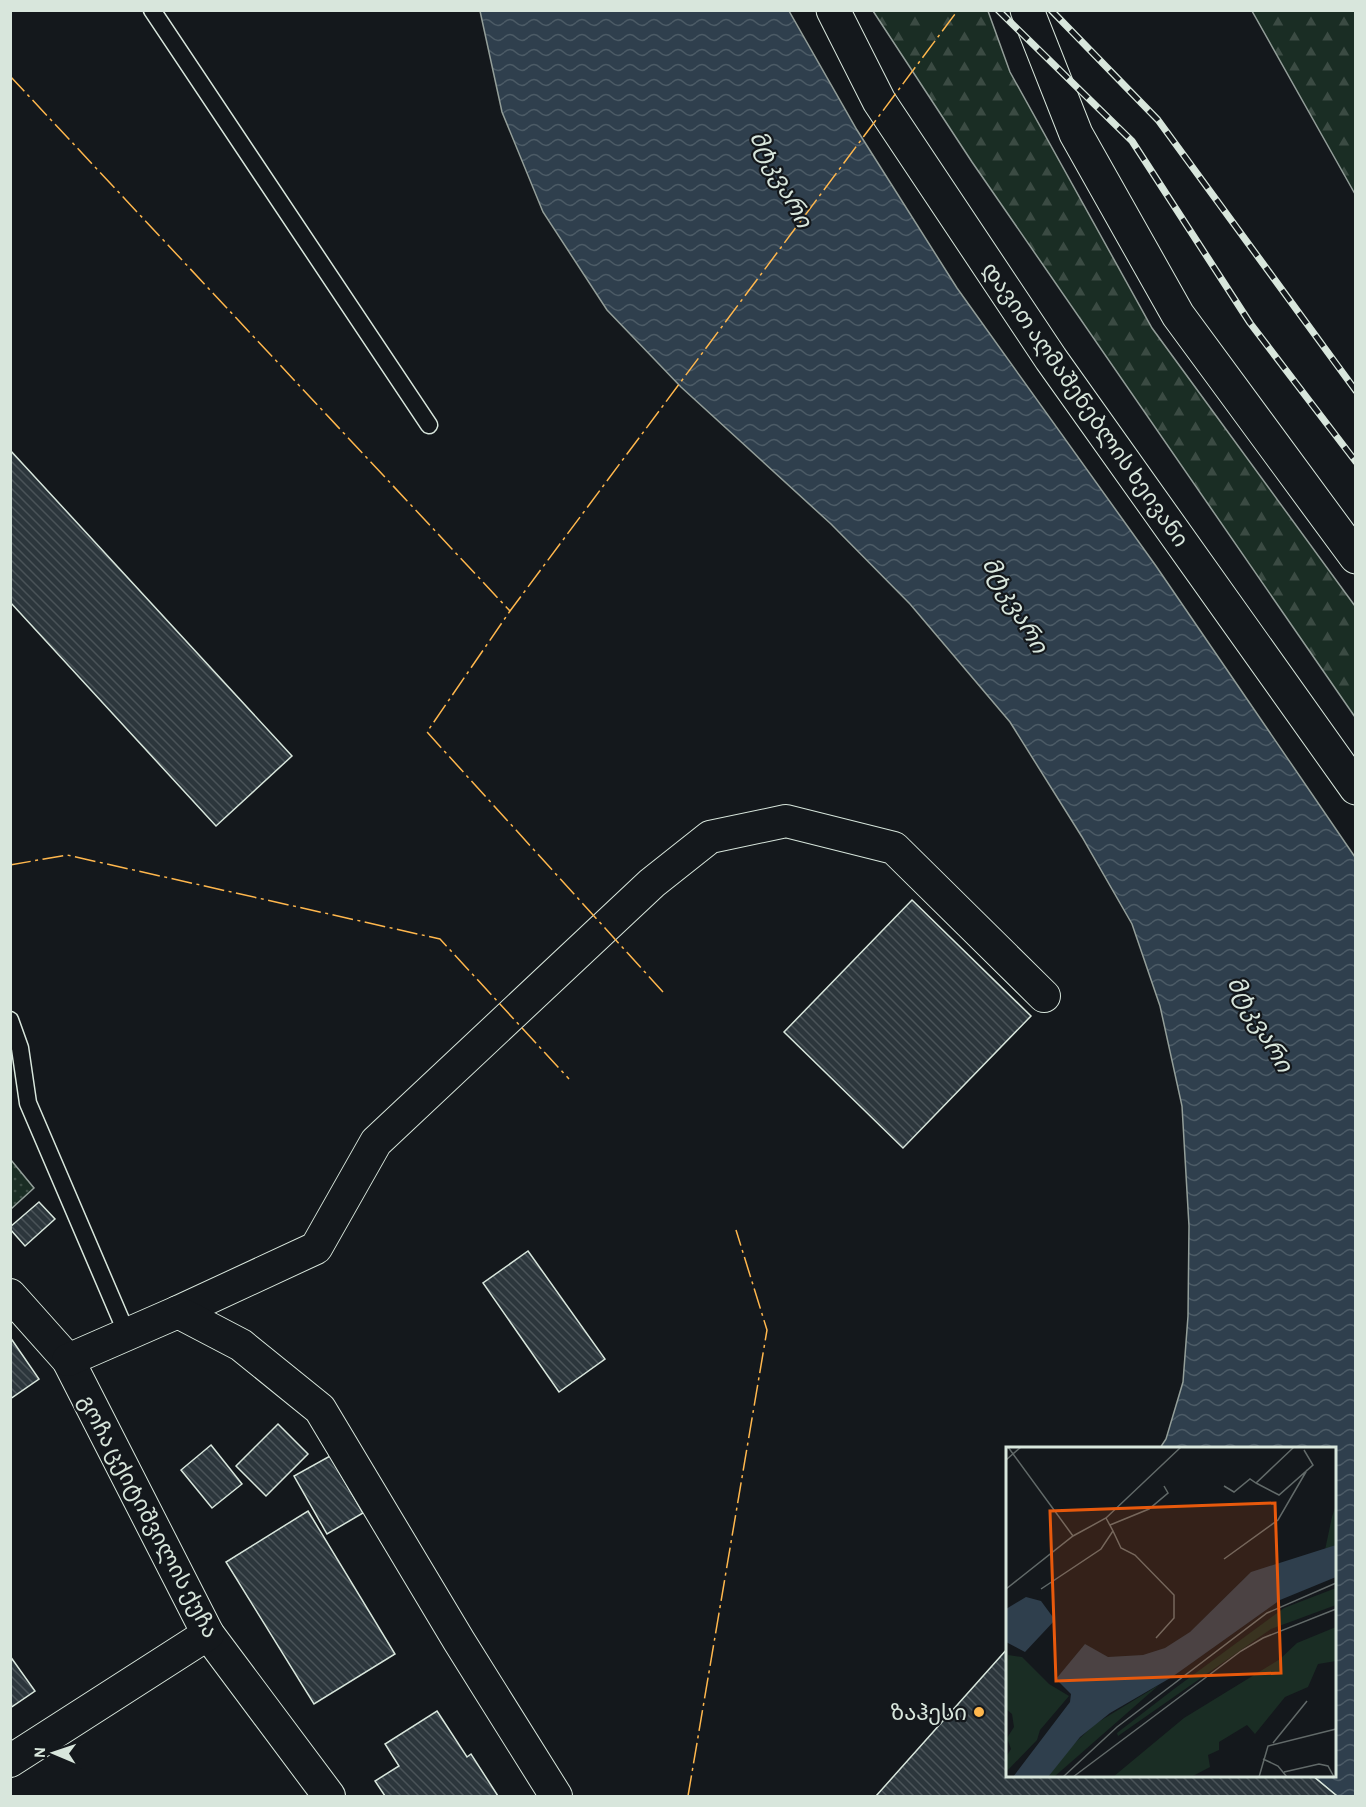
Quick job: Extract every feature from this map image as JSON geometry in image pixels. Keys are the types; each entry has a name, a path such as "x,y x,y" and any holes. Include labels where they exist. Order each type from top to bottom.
{"highway":[{"name":"დავით აღმაშენებლის ხეივანი","path":"833,10 879,101 1051,358 1356,788"},
{"path":"1028,10 1076,134 1178,315 1356,557"}],"street":[{"path":"68,1360 316,1248 376,1142 652,883 710,837 786,821 894,848 1044,996"},
{"name":"გოჩა ცქიტიშვილის ქუჩა","path":"10,1295 68,1360 208,1634 329,1797"},
{"path":"178,1312 241,1345 320,1409 459,1641 556,1797"},
{"path":"10,1761 208,1634"}],"lane":[{"path":"152,10 429,425"},
{"path":"10,1020 20,1048 28,1103 127,1334"}],"green space":[{"path":"873,11 988,11 1010,72 1152,328 1355,606 1355,717 972,162"},
{"path":"1252,11 1355,11 1355,194"},
{"path":"11,1160 34,1188 10,1209"}],"water":[{"name":"მტკვარი","path":"480,11 789,11 857,130 957,288 1156,566 1355,857 1355,1796 1337,1796 1314,1777 1336,1777 1336,1447 1161,1447 1166,1439 1183,1382 1188,1316 1189,1226 1182,1106 1160,1006 1132,924 1082,837 1010,722 910,604 831,524 681,387 607,310 543,212 502,112"}],"building":[{"path":"10,450 292,756 216,826 10,602"},
{"path":"912,900 1031,1016 903,1148 784,1032"},
{"path":"39,1202 55,1219 25,1246 10,1227"},
{"path":"528,1251 605,1359 559,1392 483,1283"},
{"path":"10,1337 39,1379 10,1399"},
{"path":"278,1424 308,1454 266,1496 236,1466"},
{"path":"211,1445 242,1484 212,1508 181,1470"},
{"path":"330,1456 363,1513 327,1534 294,1476"},
{"path":"308,1511 395,1654 314,1704 226,1562"},
{"name":"ზაჰესი","path":"1006,1650 1006,1777 1314,1777 1337,1796 876,1796"},
{"path":"10,1656 35,1691 10,1708"},
{"path":"437,1711 467,1757 471,1754 498,1796 385,1796 375,1781 399,1766 385,1744"}],"railway":[{"path":"998,10 1132,141 1250,323 1356,462"},
{"path":"1051,10 1158,120 1356,391"}],"power":[{"path":"663,992 427,732 510,611 958,10"},
{"path":"10,76 510,611"},
{"path":"10,865 67,855 440,939 569,1079"},
{"path":"688,1796 767,1330 736,1230"}],"place":[{"name":"ზაჰესი","path":"979,1712"}]}
